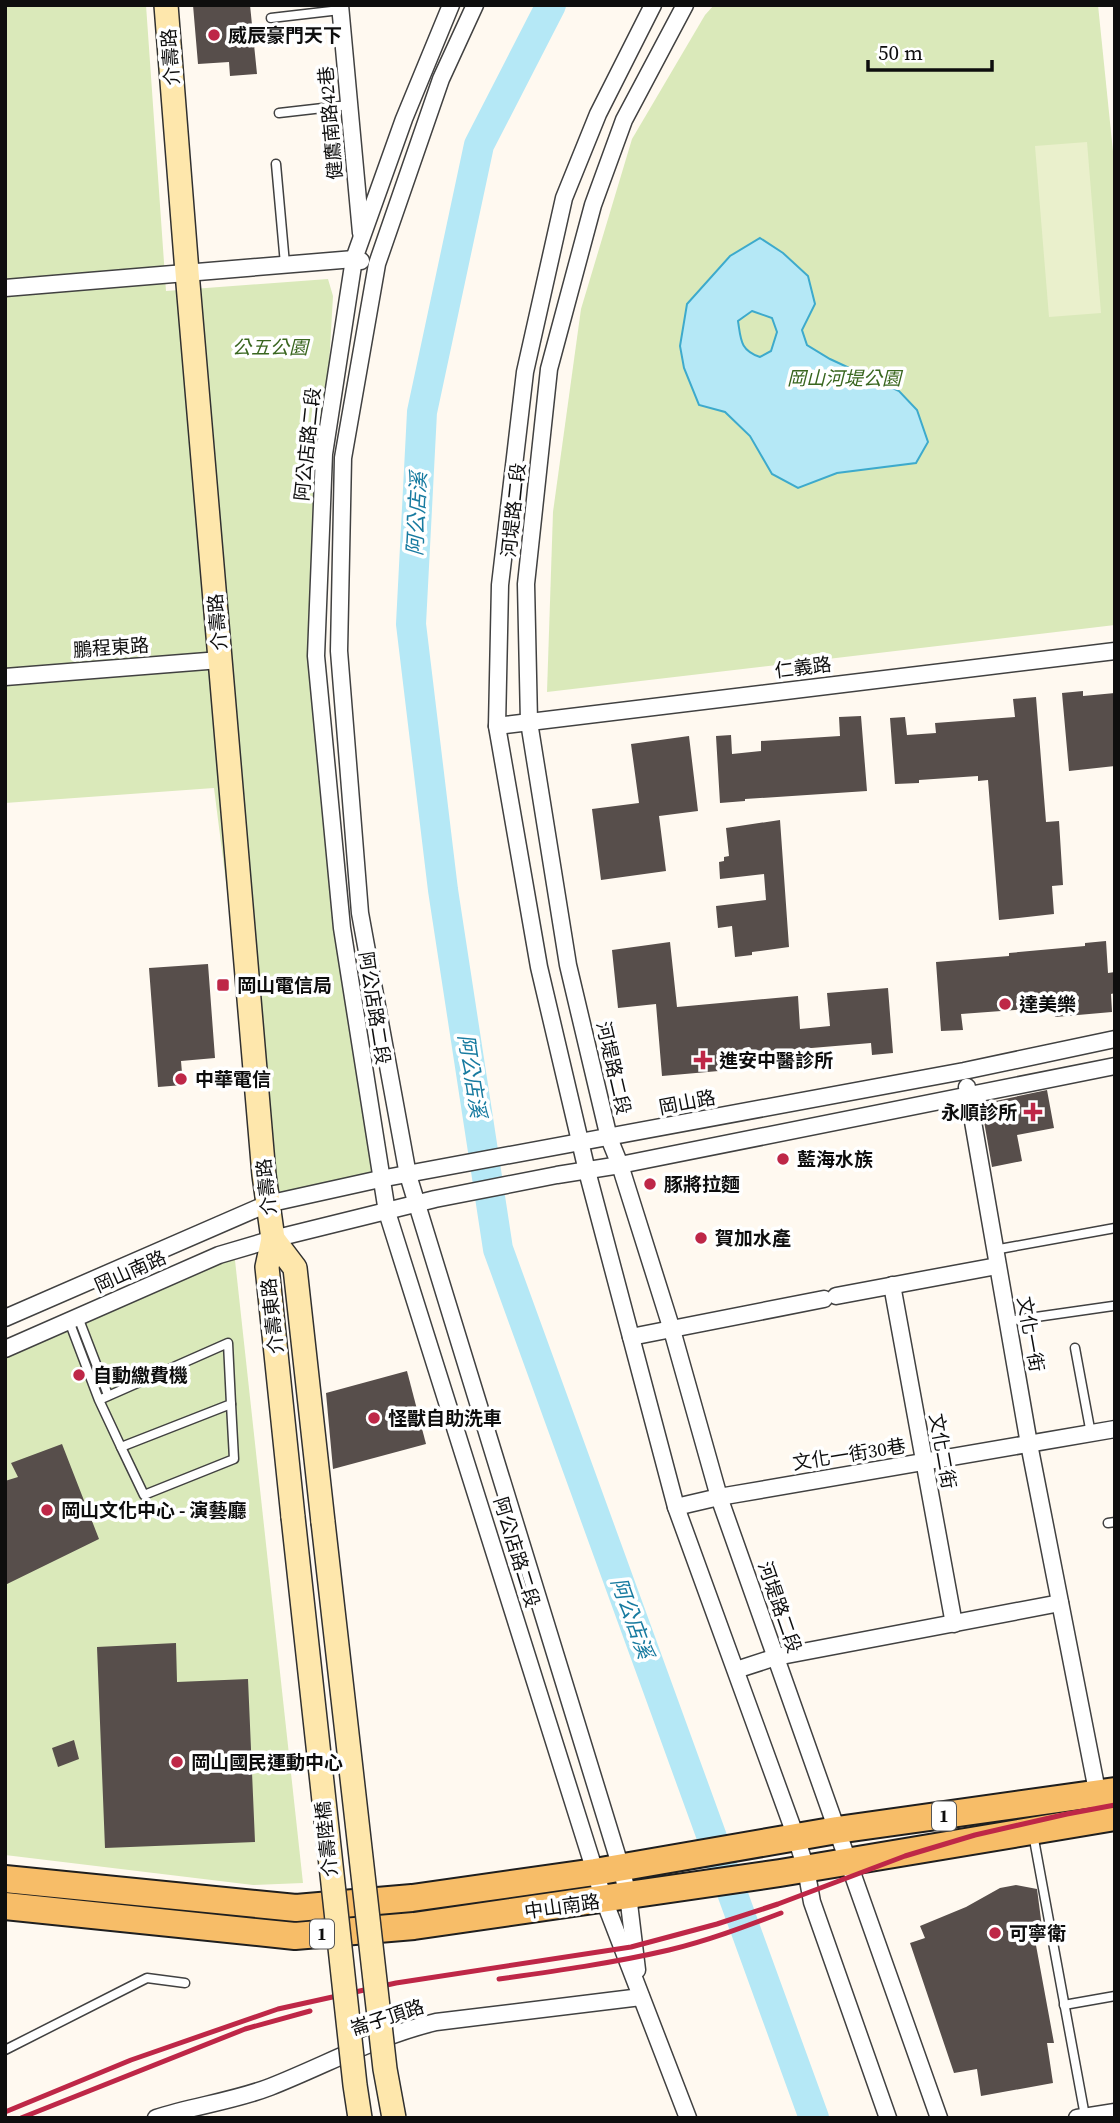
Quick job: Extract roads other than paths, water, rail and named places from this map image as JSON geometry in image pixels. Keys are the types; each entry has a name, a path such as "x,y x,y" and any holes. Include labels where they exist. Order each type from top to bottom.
{"main road":[{"name":"介壽路","path":"166,5 267,1204 273,1239"},
{"name":"介壽東路","path":"273,1239 267,1267 293,1517"},
{"name":"介壽東路","path":"273,1239 295,1268 323,1522"},
{"name":"介壽陸橋","path":"293,1517 332,1888 360,2118"},
{"name":"介壽陸橋","path":"323,1522 385,2069 394,2118"},
{"name":"中山南路","path":"5,1879 296,1908 412,1898 615,1869 837,1830 1107,1805"},
{"name":"中山南路","path":"5,1906 295,1936 414,1926 780,1873 1033,1831 1107,1805"}],"street":[{"name":"阿公店路二段","path":"452,5 404,119 354,259 324,454 316,656 342,928 387,1212 615,1869 623,1897 641,1997 688,2118"},
{"name":"阿公店路二段","path":"475,5 441,79 377,264 343,458 339,651 360,914 408,1175 623,1897 641,1997"},
{"name":"河堤路二段","path":"653,5 598,114 564,198 525,372 500,585 497,726 539,967 587,1171 676,1507 736,1670 785,1839 806,1869 812,1902 888,2118"},
{"name":"河堤路二段","path":"685,5 624,120 593,205 549,369 526,584 529,722 568,965 609,1138 672,1330 719,1497 939,2118"},
{"name":"健鷹南路42巷","path":"340,8 361,238"},
{"path":"5,288 354,259 377,264"},
{"name":"仁義路","path":"497,726 1115,650"},
{"name":"鵬程東路","path":"5,677 220,660"},
{"path":"273,1239 435,1199 620,1165 968,1094 1114,1069 1112,1040"},
{"name":"岡山路","path":"267,1204 380,1179 964,1071 1112,1040"},
{"name":"文化一街","path":"964,1071 1029,1444 1060,1603 1107,1805"},
{"name":"岡山南路","path":"5,1318 267,1204"},
{"name":"岡山南路","path":"5,1349 219,1255 273,1239"},
{"path":"631,1337 892,1285 996,1258"},
{"name":"文化二街","path":"892,1285 954,1624"},
{"name":"文化一街30巷","path":"676,1507 719,1497 1115,1429"},
{"path":"736,1670 776,1657 1060,1603"},
{"name":"崙子頂路","path":"156,2118 268,2088 410,2028 436,2022 641,1997"},
{"path":"1081,2117 1115,2112"}],"lane":[{"path":"271,18 340,8"},
{"path":"279,113 349,105"},
{"path":"276,164 285,264"},
{"path":"996,1258 1115,1228"},
{"path":"1007,1321 1113,1306"},
{"path":"74,1319 108,1395"},
{"path":"74,1319 99,1400 144,1495 234,1460 228,1343 99,1400"},
{"path":"1075,1348 1091,1434"},
{"path":"121,1447 231,1405"},
{"path":"1033,1831 1081,2117"},
{"path":"5,2050 147,1978 185,1983"},
{"path":"1064,2005 1115,1996"}],"water":[{"path":"760,238 783,253 808,276 815,304 802,330 807,345 830,359 899,391 917,410 928,442 916,463 837,473 798,488 772,474 750,436 725,412 699,405 684,368 680,346 687,304 730,256","holes":["752,311 772,318 777,332 771,351 760,357 745,348 738,321"]}],"waterway":[{"name":"阿公店溪","path":"551,5 479,145 422,412 411,624 443,890 498,1249 814,2118"}],"railway":[{"path":"5,2112 131,2060 278,2009 396,1983 631,1947 717,1924 905,1856 975,1835 1115,1805"},
{"path":"499,1979 606,1963 669,1950 781,1913"},
{"path":"21,2118 245,2029 310,2011"}],"place":[{"name":"威辰豪門天下","path":"214,35"},
{"name":"岡山電信局","path":"223,985"},
{"name":"達美樂","path":"1005,1004"},
{"name":"進安中醫診所","path":"703,1060"},
{"name":"中華電信","path":"181,1079"},
{"name":"永順診所","path":"1033,1112"},
{"name":"藍海水族","path":"783,1159"},
{"name":"豚將拉麵","path":"650,1184"},
{"name":"賀加水產","path":"701,1238"},
{"name":"自動繳費機","path":"79,1375"},
{"name":"怪獸自助洗車","path":"374,1418"},
{"name":"岡山文化中心 - 演藝廳","path":"47,1510"},
{"name":"岡山國民運動中心","path":"177,1762"},
{"name":"可寧衛","path":"995,1933"}],"park label":[{"name":"公五公園","path":"270,347"},
{"name":"岡山河堤公園","path":"844,378"}]}
